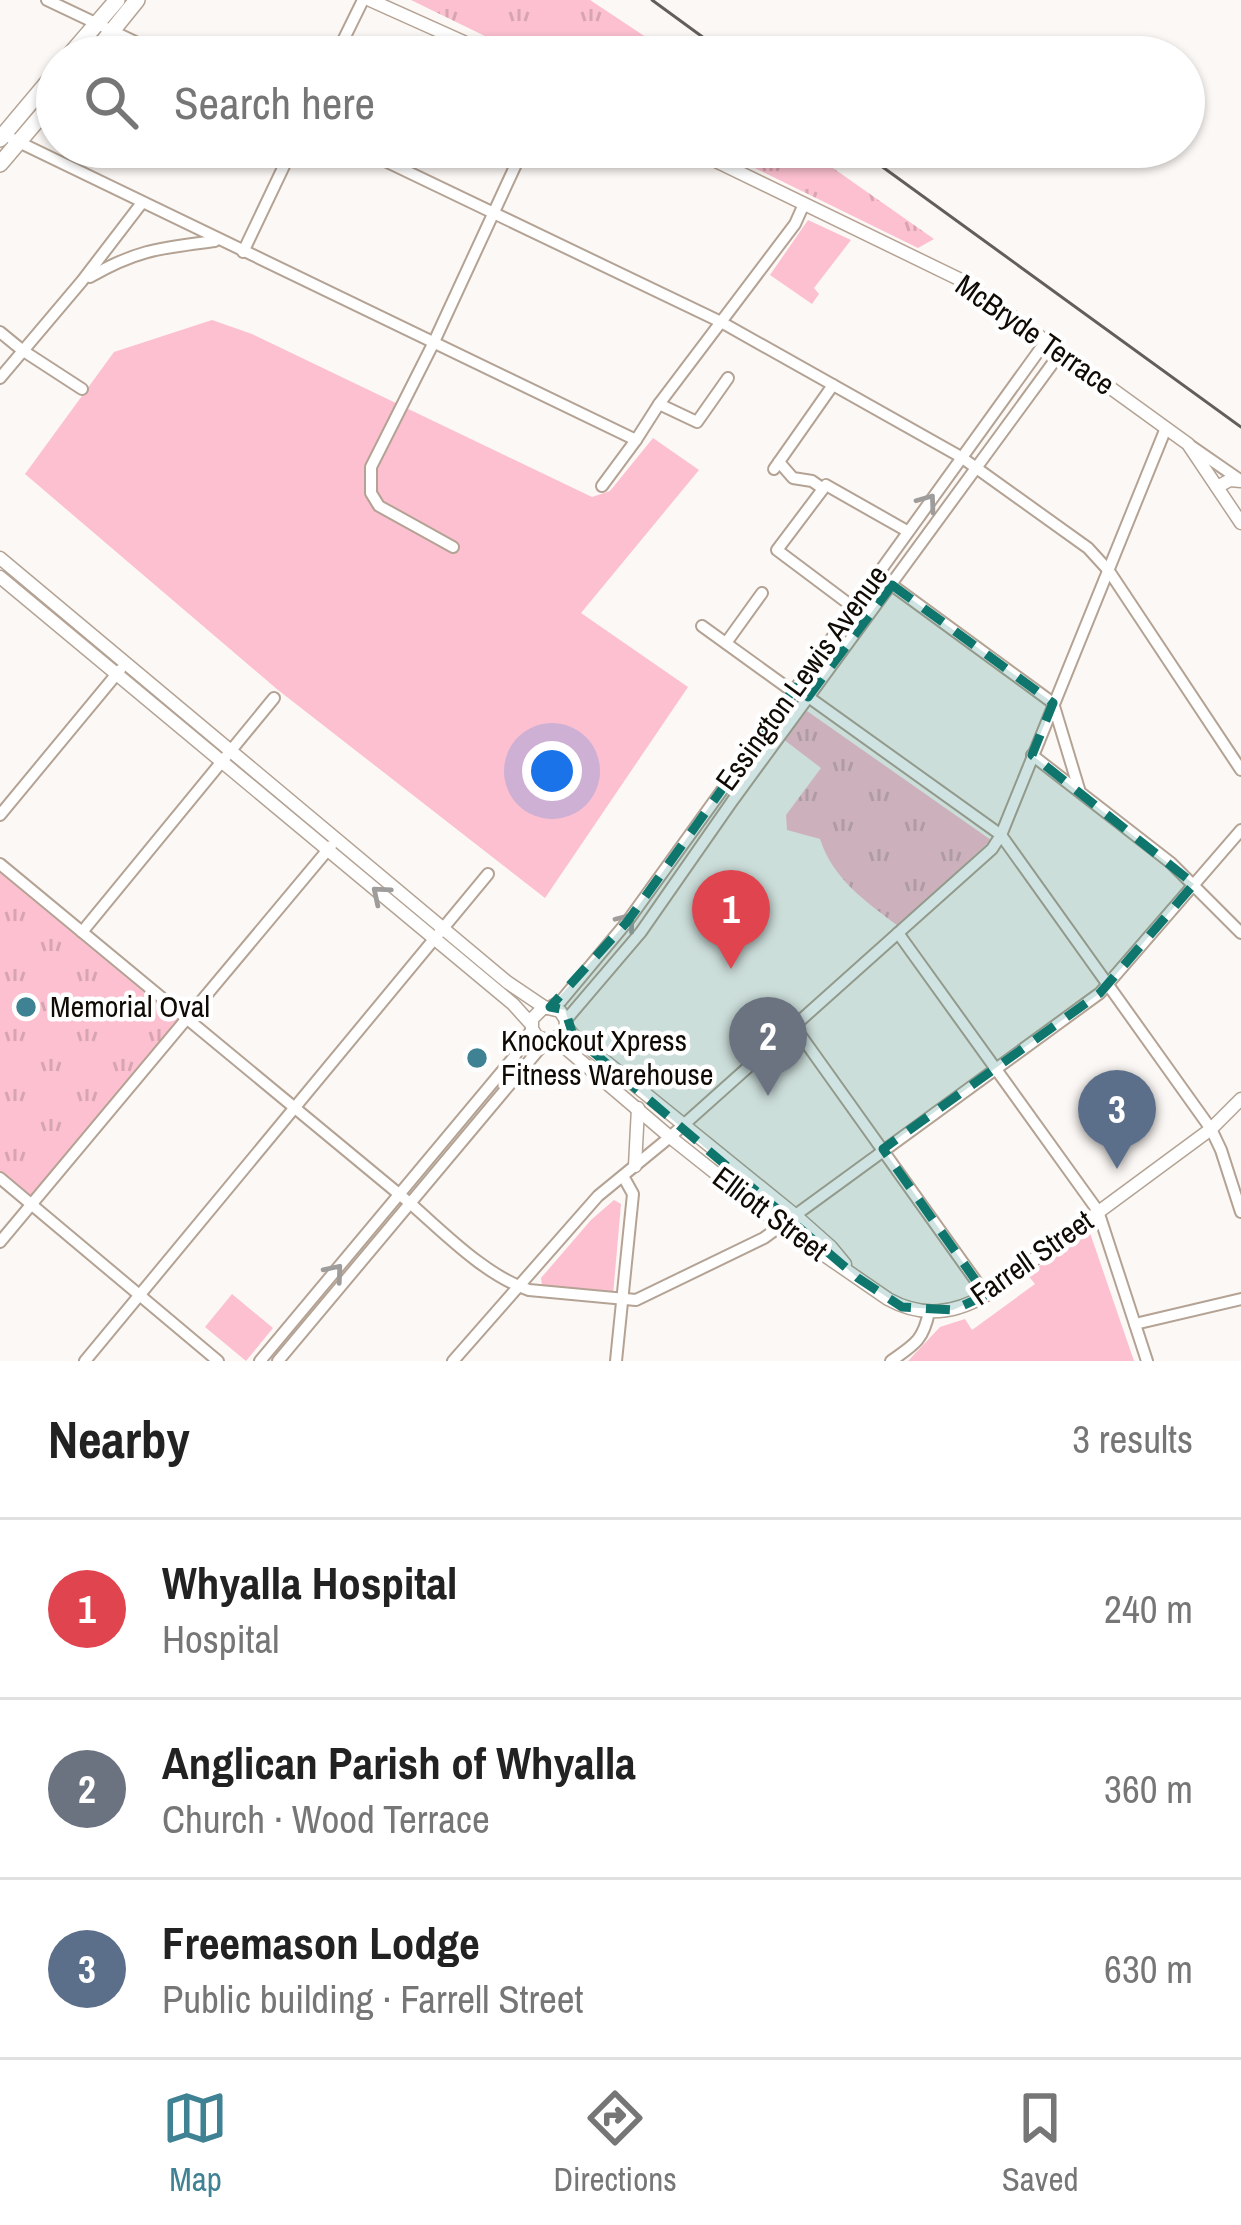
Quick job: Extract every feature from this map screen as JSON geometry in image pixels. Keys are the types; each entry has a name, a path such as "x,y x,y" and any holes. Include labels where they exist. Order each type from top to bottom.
{"highway":[{"path":"86,36 116,0"},
{"path":"109,36 137,0"},
{"path":"0,164 5,138 36,97"},
{"path":"5,138 36,114"}],"main road":[{"path":"366,0 449,36"},
{"name":"McBryde Terrace","path":"730,168 963,281 1188,444"},
{"path":"1188,444 1241,523"},
{"path":"1217,488 1230,480 1241,481"},
{"path":"0,558 6,582 122,669 333,844 444,926 507,982 560,1011 566,1023 562,1036 549,1041 537,1037 513,1004 434,939 333,844"},
{"path":"532,1027 535,1014 547,1007"},
{"name":"Elliott Street","path":"566,1023 573,1035 795,1215 858,1278"},
{"name":"Elliott Street","path":"549,1041 562,1045 782,1226 858,1278"},
{"name":"Farrell Street","path":"858,1278 902,1306 929,1312 953,1310 986,1294 1211,1129 1241,1099"},
{"path":"635,1166 638,1108"}],"street":[{"path":"47,0 123,36"},
{"path":"346,36 366,0"},
{"path":"5,138 36,153"},
{"path":"67,168 636,440"},
{"path":"243,252 283,168"},
{"path":"401,168 721,322 961,457 1088,548 1109,572 1241,770"},
{"path":"453,547 379,506 371,493 371,467 514,168"},
{"path":"0,377 141,204"},
{"path":"602,486 795,224 804,204"},
{"path":"82,281 153,248 218,241"},
{"path":"0,332 82,389"},
{"name":"Essington Lewis Avenue","path":"547,1007 562,1001 627,922 1046,341"},
{"name":"Essington Lewis Avenue","path":"566,1023 641,932 1061,352"},
{"path":"658,404 698,422 728,378"},
{"path":"821,488 793,478 776,465 833,385"},
{"path":"453,1361 598,1196 992,850 1166,428"},
{"name":"McBryde Terrace","path":"1188,444 1241,481"},
{"path":"853,607 777,550 821,488 826,485 907,531"},
{"path":"876,574 1053,703 1079,789"},
{"path":"726,644 762,593"},
{"path":"702,626 1001,835 1211,1129 1241,1211"},
{"path":"0,815 122,669"},
{"path":"82,932 274,698"},
{"path":"1032,755 1194,884 1241,933"},
{"path":"0,864 462,1249 529,1290 636,1300 764,1238 1100,993 1241,830"},
{"path":"0,1242 333,844"},
{"path":"85,1361 488,874"},
{"path":"898,933 1098,1211 1147,1361"},
{"path":"794,1026 986,1294"},
{"path":"260,1361 514,1057 532,1027"},
{"path":"278,1361 549,1041"},
{"path":"616,1361 633,1194 623,1176"},
{"path":"0,1178 218,1361"},
{"path":"1135,1324 1241,1300"},
{"name":"Farrell Street","path":"891,1361 920,1339 929,1312"}],"highlighted area":[{"path":"892,585 1053,703 1032,755 1194,884 1100,993 883,1149 986,1295 953,1310 902,1307 858,1278 573,1035 565,1010 550,1007 627,922 795,687 808,697"}],"green space":[{"path":"411,0 590,0 644,36 485,36"},
{"path":"755,168 833,168 934,239 918,248"},
{"path":"808,220 851,240 814,288 819,294 812,304 770,275"},
{"path":"212,320 252,334 592,497 610,491 653,438 699,470 581,613 688,687 545,898 278,690 25,474 114,352"},
{"path":"807,711 991,840 898,926 842,878 820,839 787,830 786,815 821,768 783,739"},
{"path":"0,868 181,1017 31,1196 0,1171"},
{"path":"614,1200 621,1204 613,1295 542,1285 541,1278"},
{"path":"1090,1233 1134,1361 908,1361 940,1327 965,1319 972,1330 1035,1284 1027,1274"},
{"path":"232,1294 273,1328 246,1361 205,1327"}],"railway":[{"path":"652,0 701,36"},
{"path":"884,168 1241,427"}],"place":[{"name":"Whyalla Hospital","path":"731,969"},
{"name":"Memorial Oval","path":"26,1007"},
{"name":"Knockout Xpress Fitness Warehouse","path":"477,1058"},
{"name":"Anglican Parish of Whyalla","path":"768,1096"},
{"name":"Freemason Lodge","path":"1117,1169"}]}
